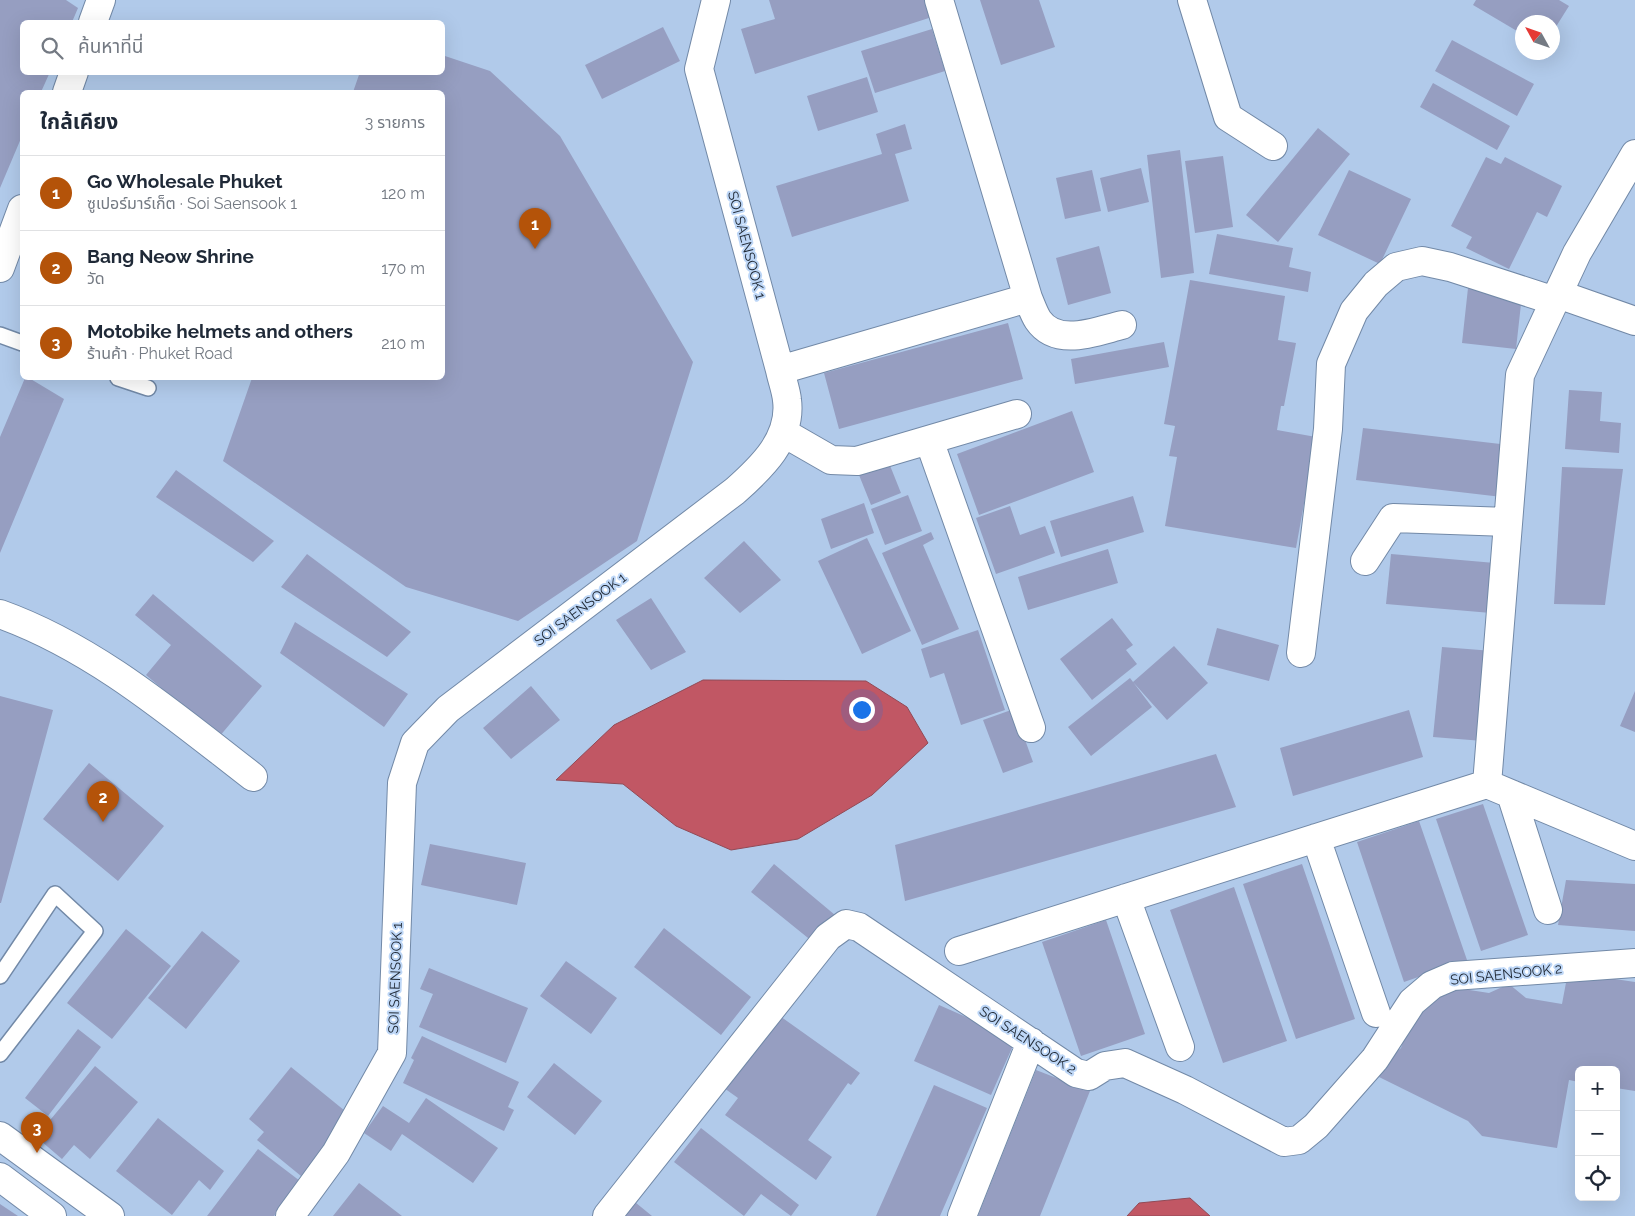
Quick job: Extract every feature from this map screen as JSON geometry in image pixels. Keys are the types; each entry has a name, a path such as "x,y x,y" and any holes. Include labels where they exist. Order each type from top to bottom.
{"street":[{"name":"SOI SAENSOOK 1","path":"290,1216 336,1153 392,1053 402,783 415,743 448,709 735,491 763,465 784,433 787,402 780,370 699,69 716,0"},
{"path":"939,0 1028,298 1038,321 1057,334 1076,337 1122,325"},
{"path":"1192,0 1228,117 1273,146"},
{"path":"68,90 73,75"},
{"path":"1548,910 1499,789 1508,522 1520,375 1577,254 1635,154"},
{"path":"0,268 20,214"},
{"path":"1301,653 1328,429 1331,364 1354,311 1376,284 1396,267 1422,261 1450,266 1635,321"},
{"path":"780,370 1028,298"},
{"path":"784,433 831,460 857,460 1016,414"},
{"path":"929,440 1031,728"},
{"path":"1365,561 1393,518 1508,522"},
{"path":"0,614 32,625 126,680 253,777"},
{"path":"959,951 1316,838 1499,789 1635,846"},
{"path":"1316,838 1376,1013"},
{"path":"1126,898 1180,1047"},
{"name":"SOI SAENSOOK 2","path":"607,1216 828,937 846,924 859,927 1076,1073 1089,1076 1105,1066 1125,1063 1185,1090 1284,1142 1299,1140 1316,1126 1375,1058 1412,1002 1432,985 1453,976 1635,963"},
{"path":"962,1216 1031,1042"},
{"path":"0,1136 110,1216"},
{"path":"0,1177 52,1216"}],"lane":[{"path":"0,335 20,342"},
{"path":"124,380 148,388"},
{"path":"0,976 55,894 95,931 0,1054"}],"shaded area":[{"path":"703,680 866,681 907,707 928,743 872,795 798,839 731,850 676,826 623,784 556,780 614,725"},
{"path":"1190,1198 1210,1216 1127,1216 1139,1203"}],"building":[{"path":"0,0 66,0 78,8 73,20 20,20 20,75 49,75 42,90 20,90 20,141 0,188"},
{"path":"769,0 927,0 932,17 755,74 741,29 775,19"},
{"path":"980,0 1039,0 1055,47 1001,65"},
{"path":"1476,0 1559,0 1569,6 1560,20 1560,15 1515,15 1515,30 1473,5"},
{"path":"663,27 680,61 602,99 585,65"},
{"path":"932,29 945,71 875,93 861,51"},
{"path":"1452,40 1534,84 1517,116 1435,71"},
{"path":"445,56 490,71 560,136 693,362 637,541 518,621 406,587 223,461 251,380 445,380 445,90 354,90 359,75 445,75"},
{"path":"867,77 878,112 818,131 807,96"},
{"path":"1433,83 1510,126 1497,150 1420,107"},
{"path":"905,124 912,149 895,154 909,201 792,237 776,186 882,154 876,134"},
{"path":"1318,128 1350,154 1278,242 1246,215"},
{"path":"1180,150 1194,273 1161,278 1147,155"},
{"path":"1223,156 1233,227 1195,233 1185,161"},
{"path":"1486,157 1501,164 1505,157 1562,186 1547,217 1537,212 1509,269 1466,248 1472,237 1451,226"},
{"path":"1141,168 1149,202 1108,212 1100,178"},
{"path":"1092,170 1101,211 1065,219 1056,178"},
{"path":"1349,170 1411,199 1380,264 1318,235"},
{"path":"1217,234 1293,248 1289,267 1311,272 1308,292 1209,274"},
{"path":"1099,246 1111,293 1068,305 1056,258"},
{"path":"1190,280 1285,296 1278,340 1296,343 1284,406 1281,406 1277,430 1316,437 1296,548 1165,526 1177,457 1169,456 1175,426 1164,424"},
{"path":"1468,288 1522,295 1516,349 1462,343"},
{"path":"1008,323 1023,379 839,429 824,373"},
{"path":"1164,342 1169,367 1075,384 1071,359"},
{"path":"24,380 32,380 64,399 0,553 0,437"},
{"path":"1569,390 1602,392 1600,421 1621,423 1619,453 1565,449"},
{"path":"1072,411 1094,472 979,515 957,454"},
{"path":"1363,428 1509,445 1502,497 1356,480"},
{"path":"889,463 901,493 871,505 859,475"},
{"path":"1562,467 1623,469 1605,605 1554,604"},
{"path":"176,470 274,541 253,562 156,497"},
{"path":"908,495 922,531 885,545 871,509"},
{"path":"1133,496 1144,532 1061,557 1050,521"},
{"path":"864,503 874,533 831,549 821,519"},
{"path":"1010,506 1020,535 1045,526 1055,553 996,574 976,518"},
{"path":"931,532 934,539 923,545 959,629 922,645 882,553"},
{"path":"867,538 911,631 862,654 818,561"},
{"path":"744,541 781,580 740,613 704,578"},
{"path":"1108,549 1118,583 1028,610 1018,577"},
{"path":"307,554 411,632 387,657 281,587"},
{"path":"1391,554 1495,563 1491,613 1386,604"},
{"path":"153,594 262,686 219,737 146,675 171,645 135,615"},
{"path":"651,598 686,652 651,670 616,620"},
{"path":"1112,618 1133,645 1126,650 1137,664 1092,700 1060,659"},
{"path":"295,622 408,694 384,727 280,653"},
{"path":"1217,628 1279,645 1269,681 1207,665"},
{"path":"978,630 1005,710 961,725 944,673 930,678 921,649"},
{"path":"1174,646 1208,683 1167,720 1133,682"},
{"path":"1442,647 1493,651 1483,741 1433,737"},
{"path":"1130,678 1152,707 1091,756 1068,727"},
{"path":"531,686 560,720 511,759 483,728"},
{"path":"1635,691 1635,732 1620,726"},
{"path":"0,696 53,710 1,903 0,903"},
{"path":"1014,709 1033,762 1003,773 983,720"},
{"path":"1409,710 1423,757 1293,796 1280,748"},
{"path":"1216,754 1236,807 905,901 895,845"},
{"path":"89,763 164,826 118,881 43,819"},
{"path":"1483,804 1528,935 1481,951 1436,819"},
{"path":"1419,821 1467,960 1404,982 1357,842"},
{"path":"430,844 526,863 517,905 421,885"},
{"path":"774,864 835,915 813,942 751,892"},
{"path":"1302,864 1355,1019 1296,1039 1243,884"},
{"path":"1566,880 1635,884 1635,931 1558,925"},
{"path":"1234,887 1287,1041 1223,1063 1170,910"},
{"path":"1106,920 1145,1034 1081,1056 1042,942"},
{"path":"664,928 751,997 721,1035 634,967"},
{"path":"126,929 171,966 112,1039 67,1003"},
{"path":"202,931 240,961 186,1029 148,998"},
{"path":"566,961 617,998 591,1034 540,996"},
{"path":"429,968 528,1008 506,1063 419,1027 433,994 420,989"},
{"path":"1568,972 1635,982 1635,1091 1620,1089 1620,1066 1575,1066 1575,1081 1569,1080 1557,1148 1482,1136 1468,1121 1379,1077 1387,1060 1401,1048 1408,1026 1450,987 1489,993 1509,984 1526,998 1562,1004"},
{"path":"939,1005 1016,1039 991,1095 914,1061"},
{"path":"777,1014 860,1073 851,1085 848,1083 808,1140 832,1157 816,1180 725,1115 738,1098 724,1088"},
{"path":"78,1029 101,1047 48,1116 25,1098"},
{"path":"422,1036 519,1082 508,1107 514,1110 504,1131 403,1083 414,1060 411,1058"},
{"path":"554,1063 602,1101 575,1135 527,1097"},
{"path":"95,1066 138,1102 90,1159 74,1145 62,1159 34,1135 44,1123 46,1125"},
{"path":"291,1067 350,1115 301,1176 257,1140 264,1132 249,1119"},
{"path":"1036,1070 1090,1091 1040,1216 978,1216"},
{"path":"934,1085 987,1108 940,1216 876,1216"},
{"path":"426,1098 498,1148 473,1183 402,1134 391,1151 364,1133 383,1106 409,1123"},
{"path":"158,1118 224,1171 210,1190 199,1180 172,1215 116,1171"},
{"path":"701,1128 799,1205 791,1216 761,1194 744,1216 674,1162"},
{"path":"258,1149 300,1181 274,1216 207,1216"},
{"path":"359,1183 402,1216 333,1216"},
{"path":"630,1198 652,1216 615,1216"},
{"path":"0,1204 18,1216 0,1216"}],"place":[{"name":"Go Wholesale Phuket","path":"535,249"},
{"name":"Bang Neow Shrine","path":"103,822"},
{"name":"Motobike helmets and others","path":"37,1153"}]}
